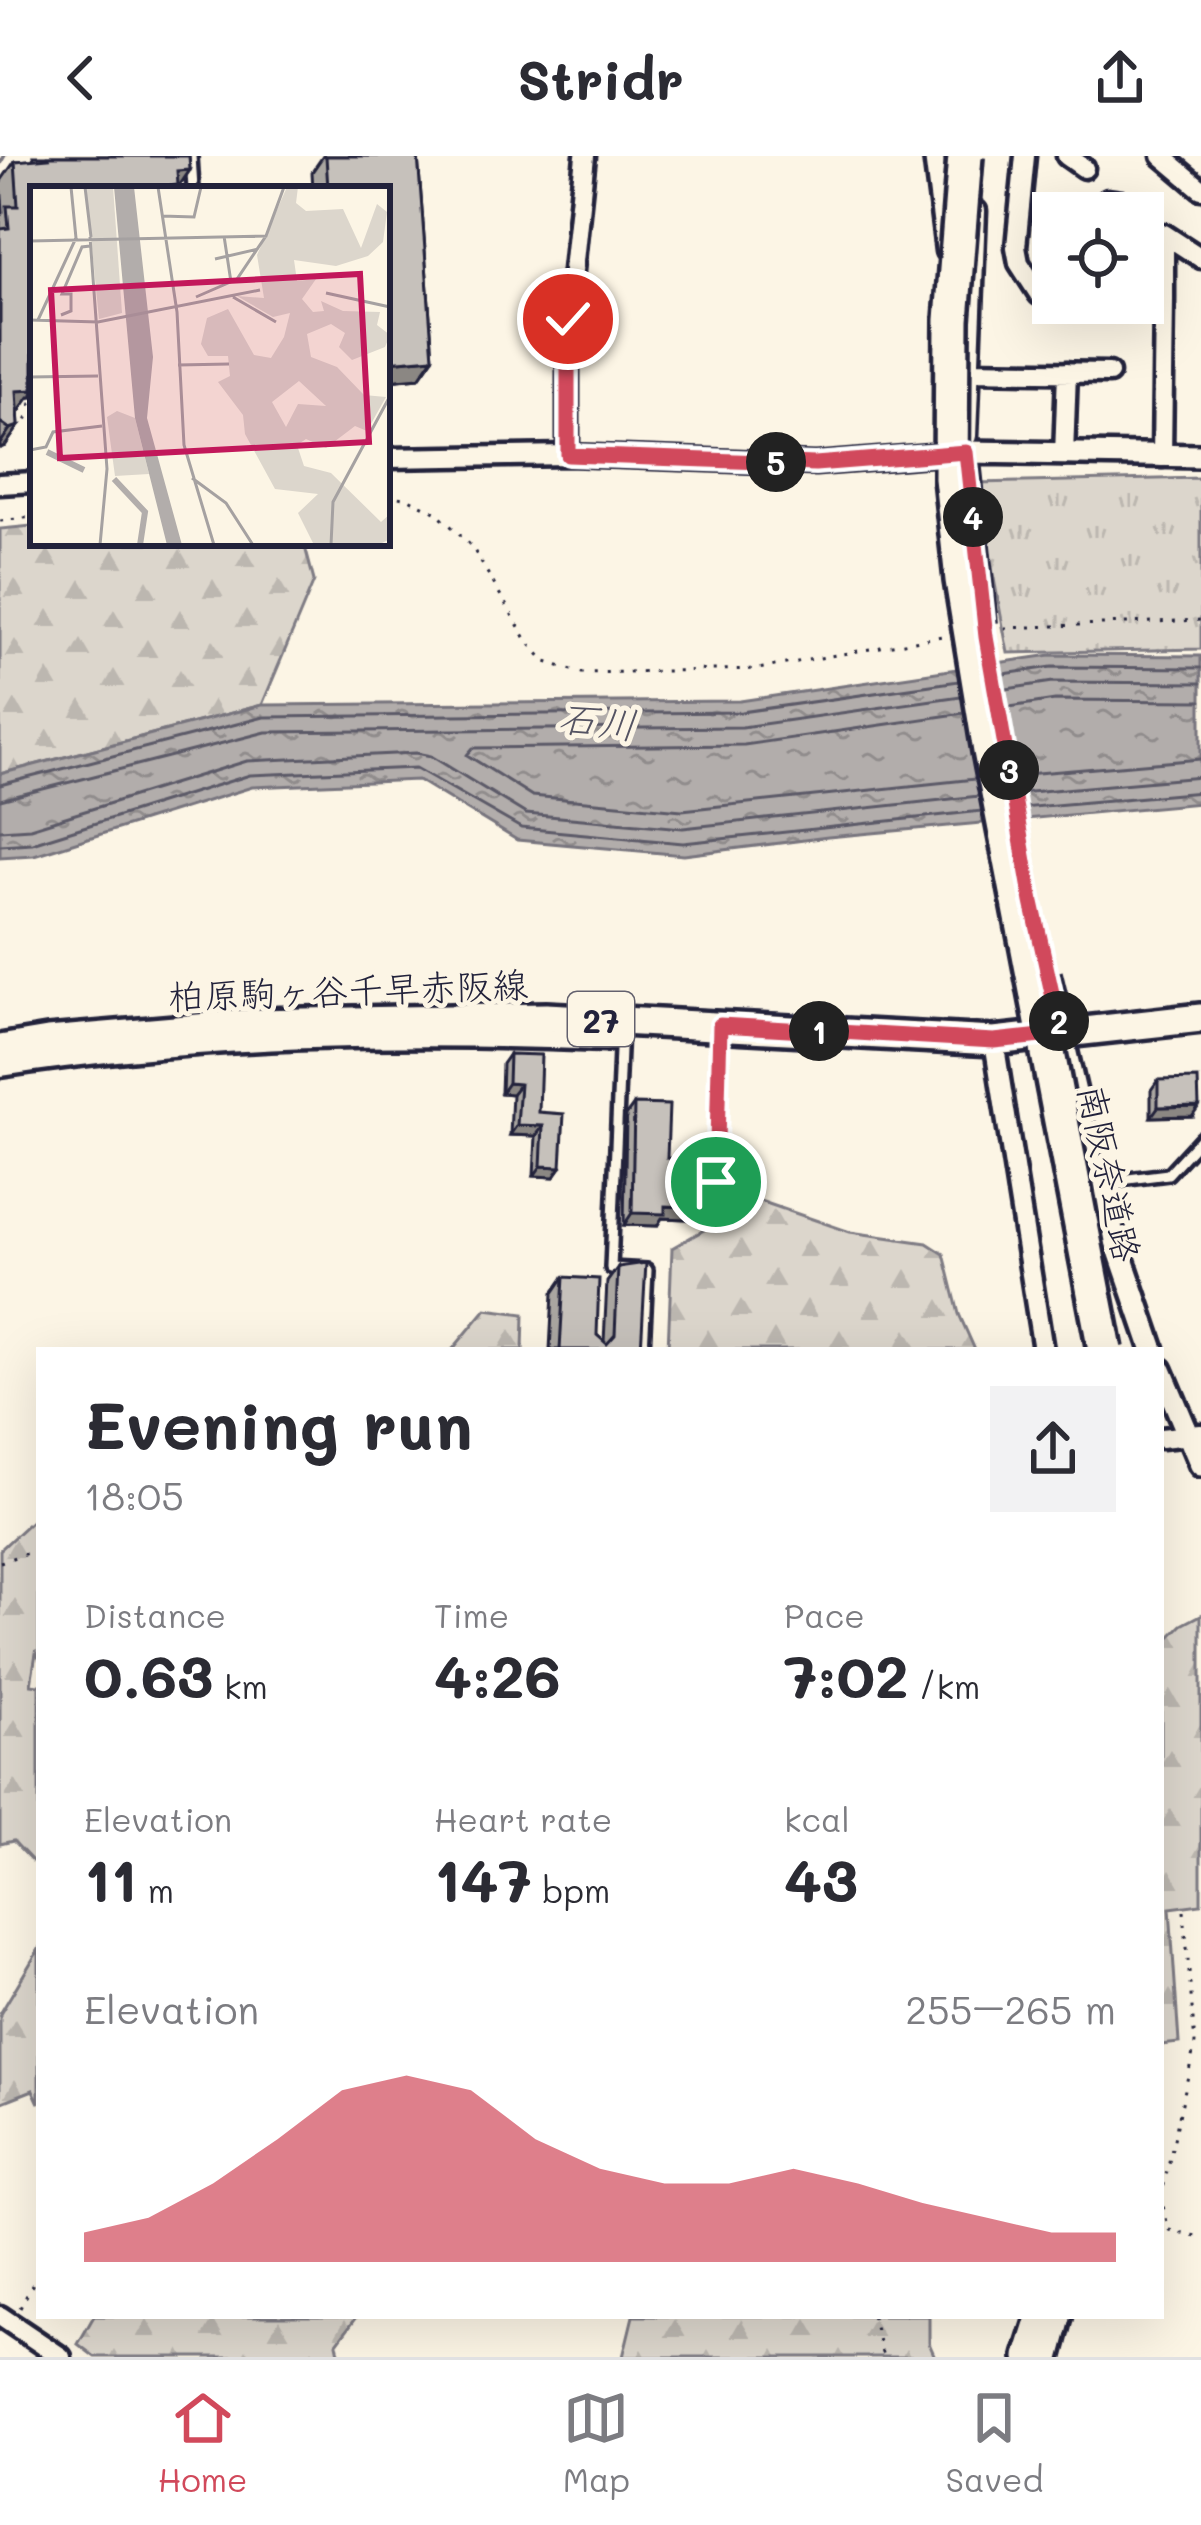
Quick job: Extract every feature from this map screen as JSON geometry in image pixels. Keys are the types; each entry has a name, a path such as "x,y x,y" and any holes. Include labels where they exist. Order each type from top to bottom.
{"highway":[{"name":"南阪奈道路","path":"956,156 942,321 941,478 950,586 1089,1347"},
{"name":"南阪奈道路","path":"965,156 952,320 951,478 962,580 994,775 1104,1347"},
{"path":"1019,2357 1030,2319"},
{"path":"1032,2357 1044,2319"}],"main road":[{"name":"柏原駒ヶ谷千早赤阪線","path":"0,1049 256,1023 614,1020 994,1041 1059,1022 1201,1018"}],"street":[{"path":"568,455 568,319 585,156"},
{"path":"934,156 960,356 961,428 986,637 1032,902 1096,1183 1152,1347"},
{"path":"966,452 979,156"},
{"path":"1025,156 1016,247 1018,263 1032,283"},
{"path":"1067,156 1084,168"},
{"path":"1162,156 1201,189"},
{"path":"1164,235 1201,258"},
{"path":"1162,457 1164,324"},
{"path":"970,371 1109,373"},
{"path":"1064,454 1067,372"},
{"path":"390,458 568,455 815,464 966,452 1201,456"},
{"path":"0,484 30,482"},
{"path":"0,1066 246,1043 464,1037 605,1041 614,1020"},
{"path":"994,1041 1043,1347"},
{"path":"1164,1376 1193,1435 1201,1465"},
{"path":"6,2319 61,2357"},
{"path":"1051,2357 1060,2319"}],"lane":[{"path":"191,156 193,186"},
{"path":"611,1268 614,1020"},
{"path":"1096,1183 1168,1174 1201,1138"},
{"path":"598,1277 611,1268 647,1270 643,1347"}],"path":[{"path":"17,412 30,402"},
{"path":"5,412 17,412 30,421 20,428"},
{"path":"390,496 435,512 452,527 472,547 528,642 545,662 582,674 758,668 949,635"},
{"path":"0,521 30,517"},
{"path":"992,630 1201,620"},
{"path":"716,1182 720,1025"},
{"path":"0,1562 36,1550"},
{"path":"1164,2184 1195,2044 1184,1911"},
{"path":"1164,2210 1169,2230 1201,2236"},
{"path":"6,2319 36,2276"},
{"path":"873,2319 883,2357"}],"green space":[{"path":"1201,478 1201,649 1008,653 976,483"},
{"path":"30,526 30,546 305,546 314,581 262,705 0,774 0,529"},
{"path":"757,1200 850,1232 927,1243 944,1254 959,1314 974,1347 668,1347 672,1248"},
{"path":"486,1309 524,1314 523,1347 454,1347"},
{"path":"36,1517 36,1653 31,1684 36,1685 36,1865 13,1841 0,1844 0,1550"},
{"path":"1201,1615 1201,1904 1170,1908 1179,2043 1164,2045 1164,1643"},
{"path":"36,1954 36,2096 33,2090 0,2103 0,2014"},
{"path":"92,2319 355,2319 337,2343 340,2357 95,2357 78,2344"},
{"path":"632,2319 929,2319 929,2343 935,2357 623,2357"}],"water":[{"name":"石川","path":"1051,655 1201,656 1201,803 684,855 517,840 418,780 252,787 34,855 0,857 0,774 262,705 740,701"}],"building":[{"path":"189,156 190,170 177,171 178,185 169,186 30,186 30,390 17,391 19,426 10,429 0,422 0,229 9,228 7,206 18,206 15,161"},
{"path":"326,156 418,156 433,358 390,362 390,186 328,186"},
{"path":"509,1054 541,1055 539,1112 564,1114 561,1167 541,1166 543,1126 517,1125 520,1084 508,1083"},
{"path":"1198,1079 1199,1106 1158,1107 1158,1080"},
{"path":"634,1104 669,1105 667,1158 718,1161 719,1208 665,1206 665,1214 632,1213"},
{"path":"646,1263 641,1347 560,1347 564,1277 599,1279 597,1335 607,1344 615,1335 618,1267"}],"waterway":[{"path":"0,163 4,156"}],"route":[{"path":"568,319 568,455 815,464 966,452 986,637 1032,902 1061,1034 994,1041 720,1025 716,1182"}]}
